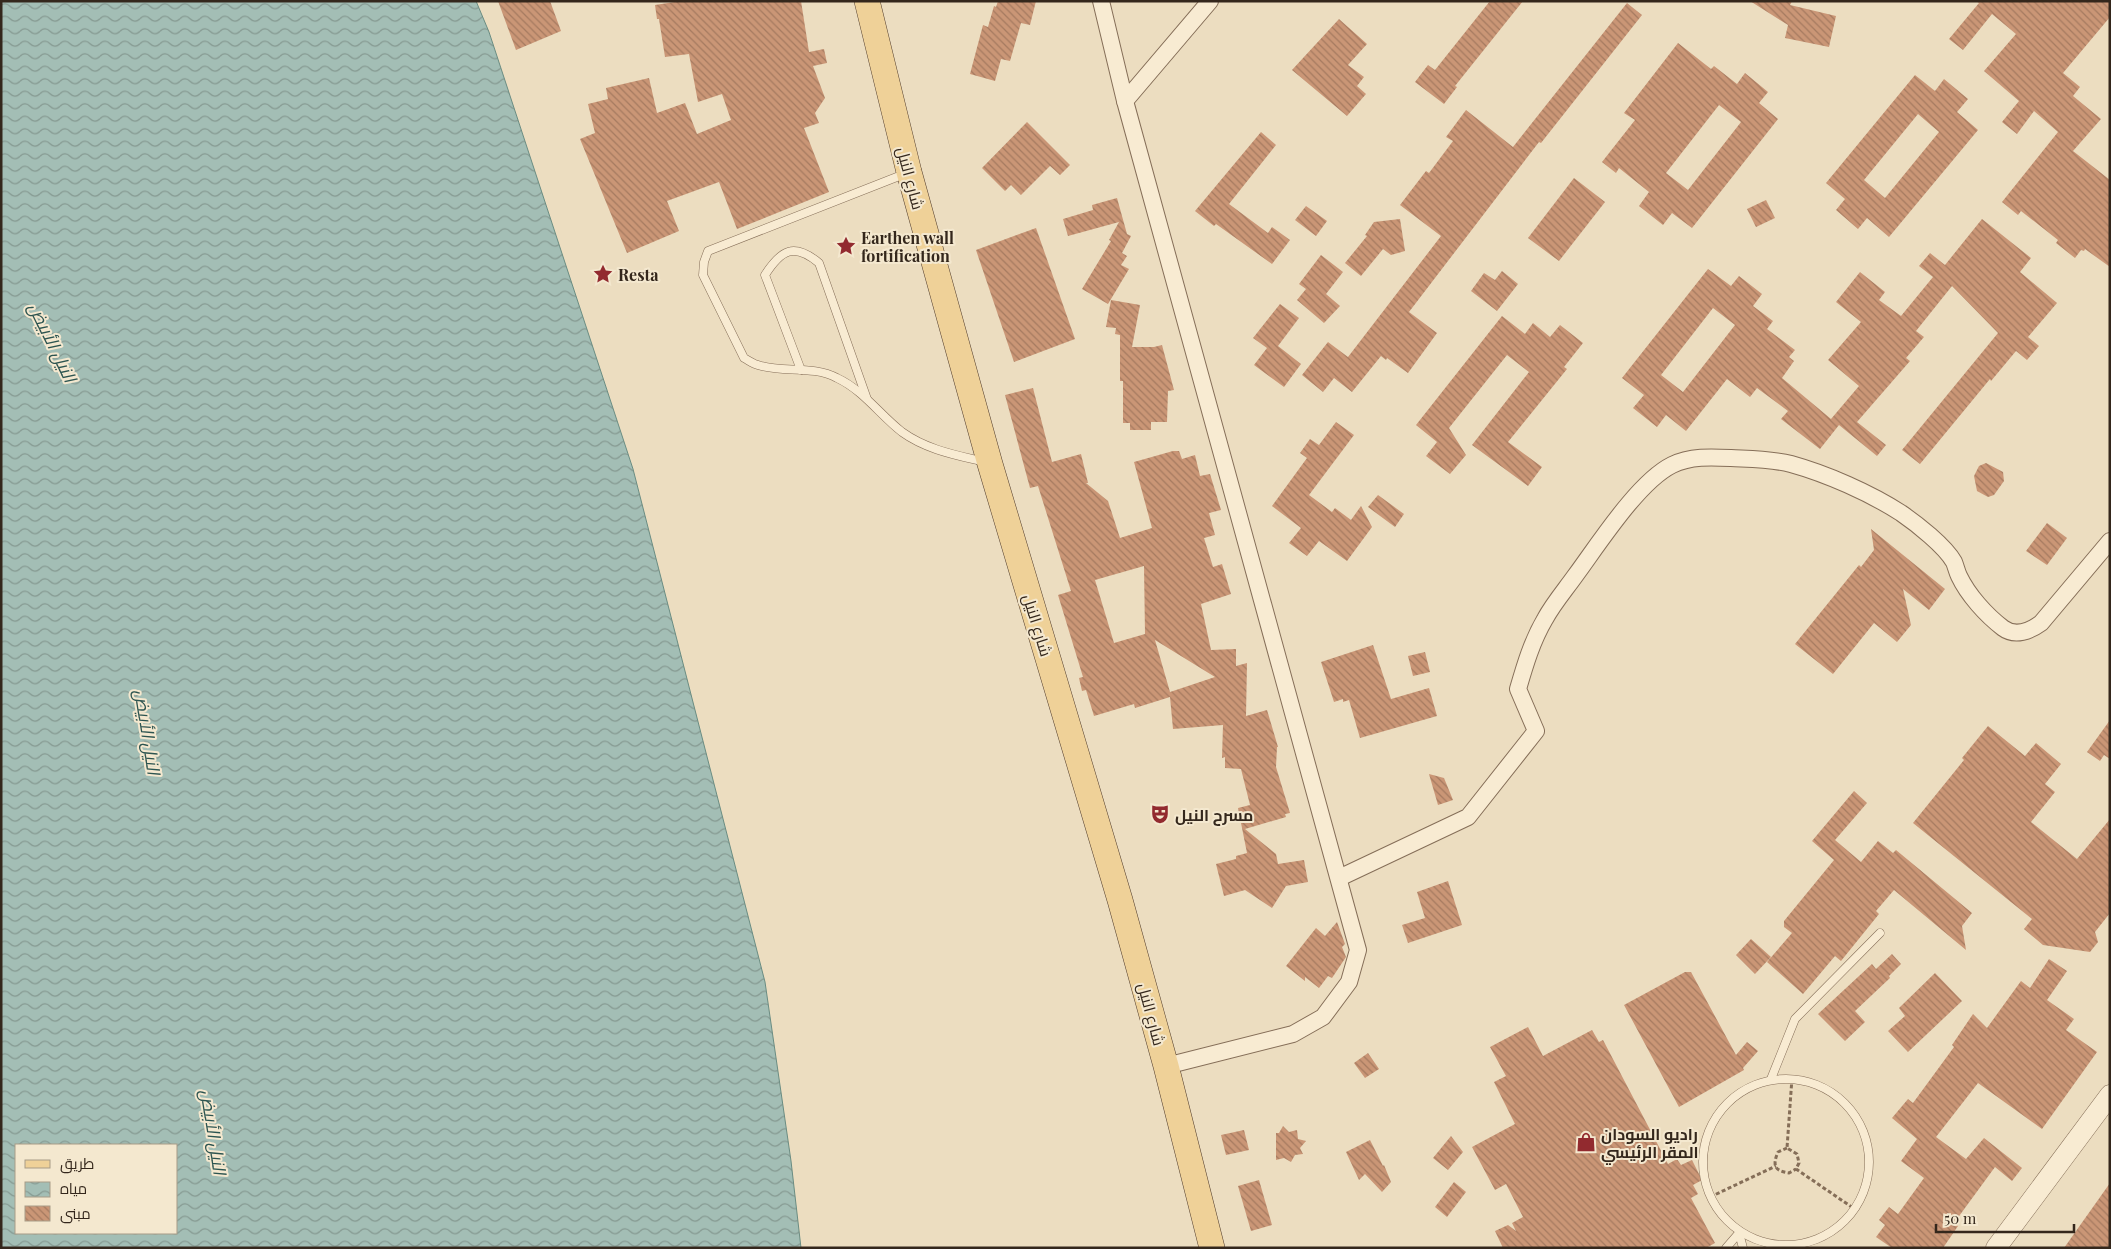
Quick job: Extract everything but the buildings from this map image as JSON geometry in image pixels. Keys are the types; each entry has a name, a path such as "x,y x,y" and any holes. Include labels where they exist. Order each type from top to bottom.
{"main road":[{"name":"شارع النيل","path":"867,1 909,172 990,464 1120,900 1166,1066 1212,1248"}],"street":[{"path":"1101,1 1125,101 1358,950 1349,982 1323,1017 1293,1034 1166,1066"},
{"path":"1125,101 1210,1"},
{"path":"1339,878 1468,817 1536,731 1518,689 1528,656 1545,618 1610,528 1648,482 1672,465 1693,459 1712,457 1766,459 1791,464 1849,486 1901,514 1939,545 1953,562 1959,577 1974,598 2005,630 2031,631 2041,623 2110,541"},
{"path":"1996,1248 2110,1095"}],"lane":[{"path":"909,172 708,251 704,262 703,275 744,358 758,365 822,372 837,378 853,387 901,431 917,442 933,449 990,464"},
{"path":"801,370 765,275 774,260 786,252 797,250 808,254 819,263 868,401"},
{"path":"1770,1079 1795,1019 1880,933"},
{"path":"1770,1079 1804,1079 1834,1092 1858,1117 1870,1146 1869,1178 1856,1210 1823,1238 1787,1247 1739,1233 1716,1210 1703,1179 1704,1144 1721,1109 1744,1089 1770,1079"},
{"path":"1726,1248 1739,1233"},
{"path":"1739,1233 1743,1248"},
{"path":"1821,1248 1823,1238"}],"path":[{"path":"1787,1148 1792,1078"},
{"path":"1787,1148 1798,1154 1799,1162 1796,1169 1789,1173 1781,1172 1774,1161 1778,1152 1787,1148"},
{"path":"1710,1197 1776,1166"},
{"path":"1796,1169 1856,1210"}],"water":[{"name":"النيل الأبيض","path":"1,1 476,1 489,32 633,469 765,982 791,1161 801,1248 1,1248"}],"place":[{"name":"Earthen wall fortification","path":"846,246"},
{"name":"Resta","path":"603,274"},
{"name":"مسرح النيل","path":"1160,814"},
{"name":"راديو السودان المقر الرئيسي","path":"1586,1142"}]}
